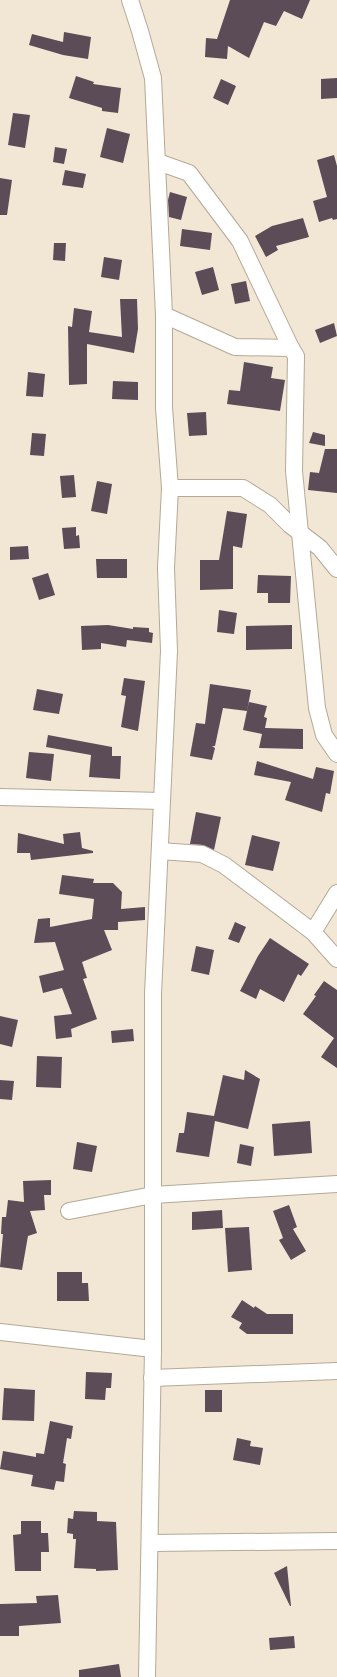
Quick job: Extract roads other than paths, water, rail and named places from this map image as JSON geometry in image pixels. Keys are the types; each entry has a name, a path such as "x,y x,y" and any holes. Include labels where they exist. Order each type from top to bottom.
{"street":[{"path":"130,0 153,78 164,315 164,408 170,488 166,568 169,651 153,994 153,1349 151,1543 147,1677"},
{"path":"158,162 189,173 240,241 296,356 294,471 317,708 324,735 337,754"},
{"path":"164,315 236,347 291,348"},
{"path":"170,488 243,488 270,505 299,533 320,548 337,569"},
{"path":"0,796 162,801"},
{"path":"160,851 202,854 224,865 313,932 337,959"},
{"path":"313,932 337,893"},
{"path":"69,1211 152,1195 337,1184"},
{"path":"0,1332 153,1349"},
{"path":"152,1378 337,1371"},
{"path":"151,1543 337,1541"}]}
